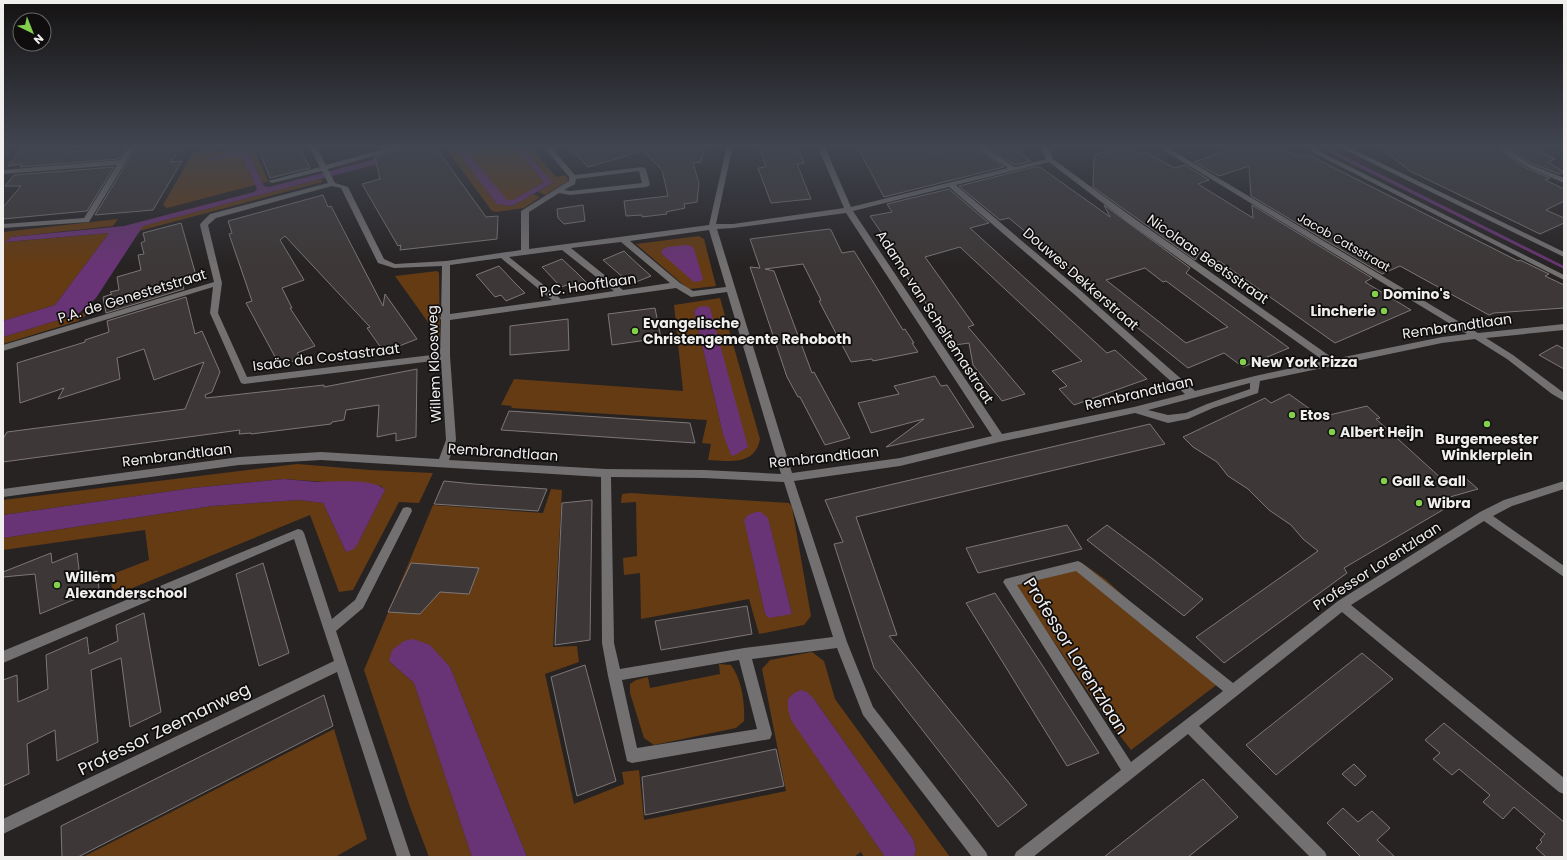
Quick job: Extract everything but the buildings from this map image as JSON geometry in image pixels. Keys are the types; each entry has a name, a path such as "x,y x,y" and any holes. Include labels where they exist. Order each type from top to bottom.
{"street":[{"path":"3,226 86,220 108,185"},
{"name":"P.A. de Genestetstraat","path":"3,348 218,283 204,225 213,216 328,185"},
{"path":"337,185 344,187 381,261 394,266 446,263 525,251 712,227 733,226 848,210 946,185"},
{"path":"525,251 525,211 567,185"},
{"path":"559,191 570,193 645,185"},
{"path":"721,185 712,227 788,478 841,642 868,711 981,857"},
{"name":"Adama van Scheltemastraat","path":"837,185 848,210 999,438"},
{"name":"Douwes Dekkerstraat","path":"951,185 1078,293 1193,395"},
{"name":"Nicolaas Beetsstraat","path":"1084,185 1333,363"},
{"name":"Jacob Catsstraat","path":"1225,185 1476,336"},
{"path":"1383,185 1564,278"},
{"path":"1420,185 1564,255"},
{"path":"624,239 677,285 691,294 732,289"},
{"path":"564,247 621,294"},
{"path":"502,255 560,302"},
{"name":"Willem Kloosweg","path":"443,462 451,440 444,356 446,263"},
{"name":"Isaäc da Costastraat","path":"218,283 214,313 244,382 444,356"},
{"name":"P.C. Hooftlaan","path":"444,318 677,285"},
{"name":"Rembrandtlaan","path":"3,493 239,461 321,456 393,461 443,462 606,473 704,474 788,478 900,462 999,438 1134,410 1254,379 1434,342 1476,336 1563,328"},
{"path":"1476,336 1510,357 1564,398"},
{"path":"1134,410 1168,419 1188,416 1210,406 1255,391 1254,379"},
{"path":"606,473 608,643 632,756 765,734 744,654"},
{"path":"1564,485 1508,503 1484,515 1564,572"},
{"path":"329,628 359,604 407,512"},
{"name":"Professor Lorentzlaan","path":"1021,857 1342,605 1484,515"},
{"path":"3,657 298,533 404,857"},
{"name":"Professor Lorentzlaan","path":"1130,772 1009,582 1078,566 1233,690"},
{"path":"1342,605 1564,787"},
{"path":"614,676 744,654 841,642"},
{"name":"Professor Zeemanweg","path":"3,827 341,664"},
{"path":"1189,725 1320,857"}],"shaded area":[{"path":"174,185 254,185 167,208 163,205"},
{"path":"255,185 269,187 276,185 297,185 143,226 96,298 78,314 3,337 3,321 55,305 109,233 5,242 11,237 124,226 254,192 257,189"},
{"path":"298,185 310,185 139,231 142,226"},
{"path":"473,185 483,185 497,204 512,206 533,194 540,197 524,208 496,212 492,211"},
{"path":"483,185 495,185 507,200 513,200 539,185 549,185 512,206 497,204"},
{"path":"494,185 539,185 513,200 507,201"},
{"path":"549,185 562,185 545,195 538,192"},
{"path":"1395,185 1402,185 1564,266 1564,269"},
{"path":"118,219 113,226 11,237 6,242 109,233 55,305 3,321 3,232"},
{"path":"699,236 704,239 716,286 690,289 687,288 636,244"},
{"path":"685,245 692,246 694,249 703,279 701,281 694,282 662,254 661,251 667,247"},
{"path":"437,271 439,273 440,339 395,276"},
{"path":"720,298 760,439 753,454 747,458 732,461 708,460 711,444 702,443 707,420 511,408 512,406 501,405 514,379 683,391 674,305","holes":["698,307 723,434 694,311"]},
{"path":"706,306 710,308 748,447 733,456 731,455 723,434 694,311 698,307"},
{"path":"91,312 78,321 3,344 3,337 78,314"},
{"path":"297,464 433,473 419,503 399,502 353,590 339,592 310,515 113,596 110,575 149,560 145,530 3,550 3,538 212,506 299,500 323,503 346,552 361,537 385,490 381,486 284,479 193,488 3,515 3,500"},
{"path":"284,479 318,482 363,482 380,486 385,490 358,543 354,549 346,552 323,503 299,500 212,506 3,538 3,515 193,488"},
{"path":"551,489 562,490 553,647 577,646 579,662 545,674 574,804 624,784 622,772 639,770 644,820 786,791 762,669 770,660 812,652 824,661 835,699 950,857 914,857 916,850 913,839 814,699 792,720 885,857 864,857 861,852 854,857 527,857 450,667 389,661 414,683 472,857 429,857 410,807 364,670 433,505 543,513"},
{"path":"630,493 789,503 792,507 811,616 804,625 759,634 749,599 641,619 640,573 624,575 623,558 637,556 636,502 621,503 622,494","holes":["769,523 792,614 765,614 747,532"]},
{"path":"761,512 768,518 792,614 769,618 765,614 744,520 748,515"},
{"path":"1085,565 1105,579 1219,683 1131,750 1106,718 1018,589 1017,584 1049,573"},
{"path":"413,639 430,645 450,667 527,857 472,857 414,683 389,661 392,650 404,641"},
{"path":"719,664 731,665 735,671 743,699 744,721 736,728 654,745 644,738 630,693 630,684 636,680 648,677 650,688 720,674"},
{"path":"801,690 807,692 814,699 913,839 916,850 914,857 885,857 791,720 788,709 788,699 794,693"},
{"path":"334,729 367,839 335,857 83,857"}],"place":[{"name":"Domino's","path":"1375,294"},
{"name":"Lincherie","path":"1384,311"},
{"name":"Evangelische Christengemeente Rehoboth","path":"635,331"},
{"name":"New York Pizza","path":"1243,362"},
{"name":"Etos","path":"1292,415"},
{"name":"Burgemeester Winklerplein","path":"1487,424"},
{"name":"Albert Heijn","path":"1332,432"},
{"name":"Gall & Gall","path":"1384,481"},
{"name":"Wibra","path":"1419,503"},
{"name":"Willem Alexanderschool","path":"57,585"}]}
